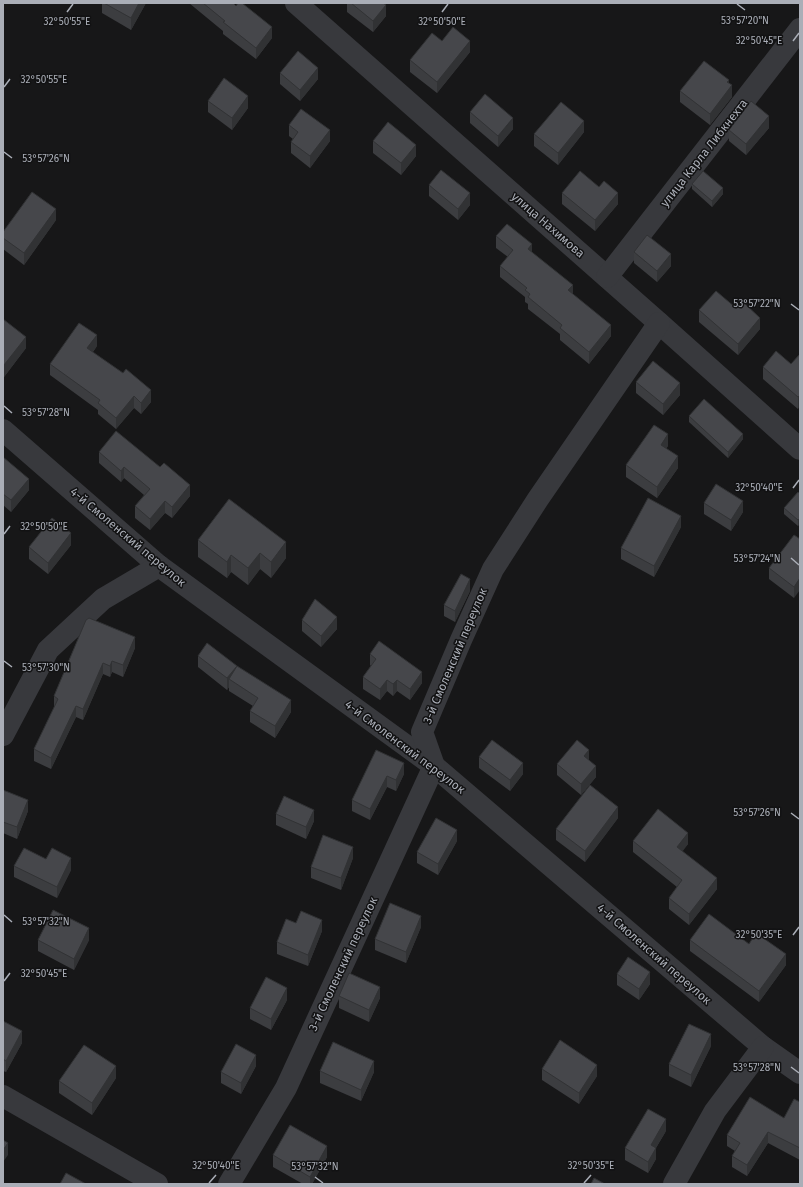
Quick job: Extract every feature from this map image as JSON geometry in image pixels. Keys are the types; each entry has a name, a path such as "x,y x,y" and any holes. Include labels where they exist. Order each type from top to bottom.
{"street":[{"name":"улица Нахимова","path":"296,3 800,449"},
{"name":"улица Карла Либкнехта","path":"607,277 800,29"},
{"name":"3-й Смоленский переулок","path":"229,1184 286,1088 434,766 422,732 493,569 538,499 659,323"},
{"name":"4-й Смоленский переулок","path":"3,430 159,566 434,766 763,1047 800,1073"},
{"path":"3,735 48,650 103,599 159,566"},
{"path":"674,1184 715,1111 763,1047"},
{"path":"3,1096 157,1184"}],"building":[{"path":"104,3 139,3 131,18"},
{"path":"203,3 233,3 236,6 238,3 242,3 272,27 256,48 223,22 225,21"},
{"path":"351,3 383,3 386,5 373,21"},
{"path":"453,27 470,41 437,82 410,60 432,33 442,41"},
{"path":"298,51 318,68 300,90 280,73"},
{"path":"704,61 729,80 727,82 732,85 710,114 680,91"},
{"path":"224,78 248,96 232,118 208,101"},
{"path":"485,94 513,118 498,136 470,112"},
{"path":"751,101 769,116 746,144 729,130"},
{"path":"561,102 584,121 558,153 534,134"},
{"path":"301,109 330,130 310,156 291,142 298,132 289,125"},
{"path":"388,122 416,145 401,163 373,141"},
{"path":"441,170 470,193 458,209 429,185"},
{"path":"580,171 599,187 604,181 618,193 595,220 562,193"},
{"path":"703,171 723,188 712,201 692,184"},
{"path":"32,192 56,209 24,253 3,238 3,232"},
{"path":"507,224 532,244 528,249 573,285 568,290 611,325 589,352 560,328 562,325 528,297 530,294 525,290 527,288 500,266 513,250 496,236"},
{"path":"647,235 671,254 657,271 634,252"},
{"path":"716,291 736,308 742,301 760,318 738,344 699,310"},
{"path":"3,319 26,337 4,365 3,365"},
{"path":"79,323 97,335 87,348 123,373 126,369 151,390 141,403 134,396 116,418 98,403 100,400 50,364"},
{"path":"776,351 791,364 800,354 800,395 798,397 763,367"},
{"path":"653,361 680,383 663,404 636,382"},
{"path":"704,399 743,434 728,452 689,416"},
{"path":"654,425 668,434 661,445 678,456 657,487 626,465"},
{"path":"116,431 160,467 164,463 190,485 172,507 165,501 150,519 135,506 150,489 124,467 121,471 99,452"},
{"path":"3,457 29,479 11,500 3,494"},
{"path":"716,484 743,501 731,520 704,503"},
{"path":"798,492 800,494 800,518 798,520 784,508"},
{"path":"648,498 681,516 654,566 621,548"},
{"path":"229,499 286,542 271,562 260,553 248,568 231,555 227,562 198,540"},
{"path":"52,518 71,533 48,563 29,547"},
{"path":"794,535 800,539 800,578 794,587 769,568"},
{"path":"461,574 470,579 455,611 444,605"},
{"path":"315,599 337,617 321,636 302,620"},
{"path":"89,618 135,637 123,665 112,661 110,666 103,663 83,709 76,706 51,758 34,749 58,699 54,696 86,620"},
{"path":"379,641 422,672 410,689 397,680 393,684 387,680 380,689 363,677 376,659 370,654"},
{"path":"207,643 237,666 227,678 198,656"},
{"path":"237,666 291,700 275,726 250,711 258,698 229,679"},
{"path":"492,740 523,763 510,780 479,757"},
{"path":"577,740 589,750 584,756 596,766 581,784 557,764"},
{"path":"376,750 404,763 396,780 387,776 370,809 352,800"},
{"path":"590,785 618,807 585,851 556,829"},
{"path":"3,790 28,800 17,827 3,822"},
{"path":"284,796 314,810 306,827 276,814"},
{"path":"658,809 688,833 677,847 717,878 689,914 669,898 682,880 633,841"},
{"path":"436,818 457,830 438,864 417,852"},
{"path":"323,835 353,847 341,878 311,867"},
{"path":"24,848 46,859 52,848 71,858 57,887 14,866"},
{"path":"390,903 421,916 406,952 375,939"},
{"path":"53,910 89,928 74,959 38,940"},
{"path":"301,911 322,920 308,955 277,942 286,919 296,923"},
{"path":"709,914 749,944 756,933 786,954 759,991 690,940"},
{"path":"628,957 650,972 639,989 617,974"},
{"path":"349,973 380,987 369,1010 339,996"},
{"path":"266,977 287,988 271,1019 250,1008"},
{"path":"3,1021 22,1031 6,1061 3,1059"},
{"path":"689,1024 711,1034 691,1075 669,1064"},
{"path":"560,1040 597,1065 579,1093 542,1069"},
{"path":"333,1042 374,1061 361,1090 320,1071"},
{"path":"236,1044 256,1055 241,1083 221,1072"},
{"path":"84,1045 116,1066 92,1103 59,1081"},
{"path":"750,1097 784,1118 794,1099 800,1102 800,1148 768,1132 747,1165 732,1156 740,1143 727,1135"},
{"path":"648,1109 666,1119 651,1145 656,1148 648,1162 625,1148"},
{"path":"290,1125 327,1146 310,1177 273,1155"},
{"path":"3,1140 8,1143 3,1150"},
{"path":"66,1173 86,1184 60,1184"},
{"path":"594,1178 605,1184 591,1184"}]}
